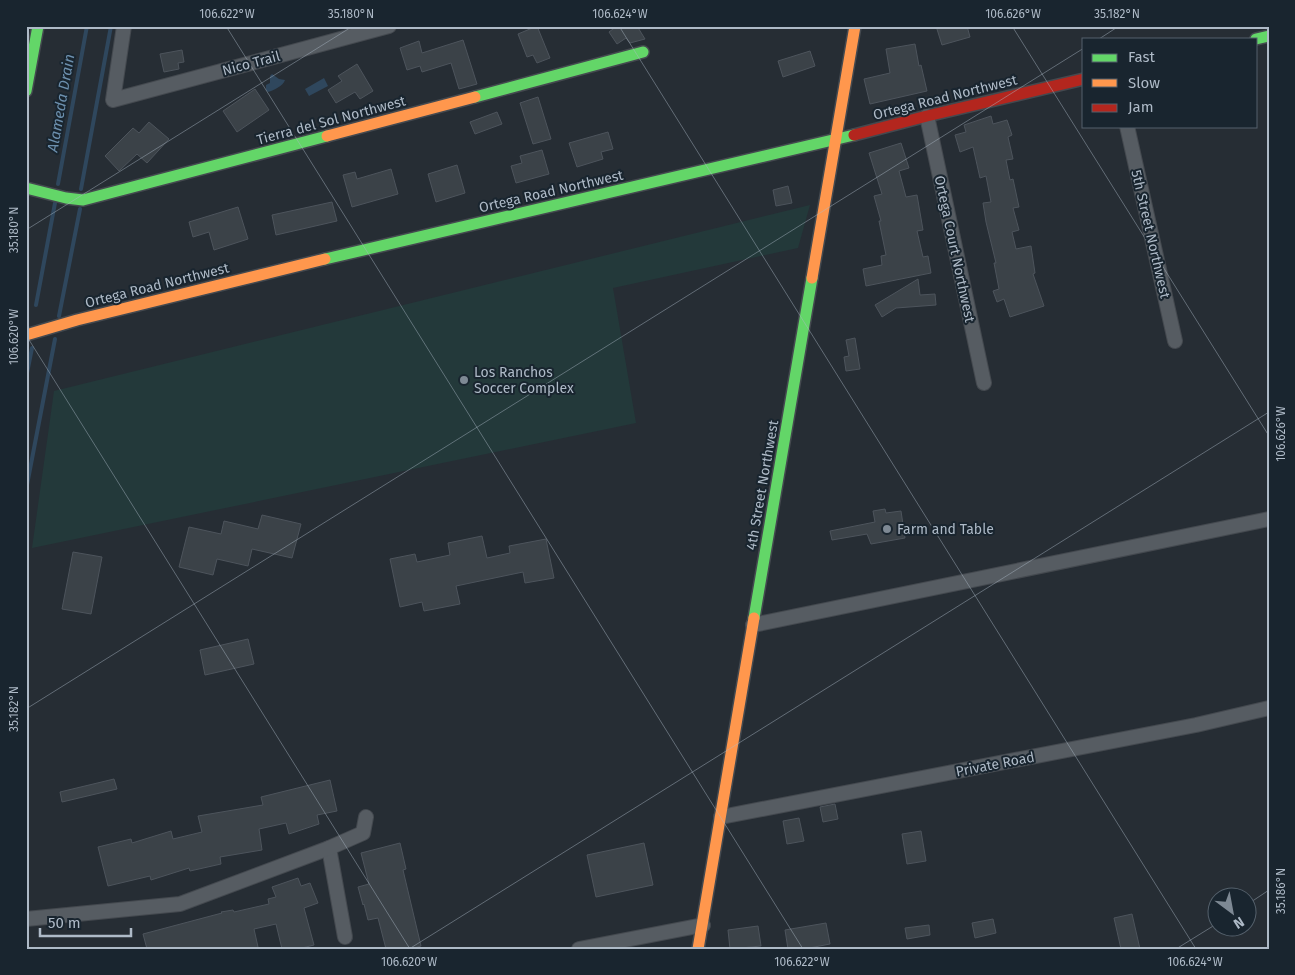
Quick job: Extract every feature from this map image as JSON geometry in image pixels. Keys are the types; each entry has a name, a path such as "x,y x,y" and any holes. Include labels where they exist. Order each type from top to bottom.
{"street":[{"path":"27,84 38,26"},
{"name":"Nico Trail","path":"124,26 113,100 389,26"},
{"name":"4th Street Northwest","path":"698,949 855,26"},
{"name":"Tierra del Sol Northwest","path":"26,188 66,198 83,200 643,52"},
{"name":"Ortega Road Northwest","path":"26,335 77,320 262,274 836,140 927,116 1082,79"},
{"name":"Ortega Court Northwest","path":"927,116 984,383"},
{"name":"5th Street Northwest","path":"1127,128 1175,341"},
{"path":"753,625 1269,519"},
{"name":"Private Road","path":"721,817 1196,725 1269,708"},
{"path":"26,919 180,904 328,848 363,832 366,817"},
{"path":"328,848 345,938"},
{"path":"579,949 703,925"}],"green space":[{"path":"810,205 798,248 613,288 636,423 32,548 54,391"}],"water":[{"path":"272,74 279,79 285,80 280,86 268,92 266,85 270,83 270,76"},
{"path":"324,78 328,86 309,96 305,89"}],"building":[{"path":"537,26 550,58 537,63 533,55 527,57 518,34"},
{"path":"617,26 637,26 645,39 630,43 626,38 617,44 609,32"},
{"path":"936,26 967,26 970,37 942,45"},
{"path":"463,40 477,84 459,89 451,63 422,72 420,66 407,70 400,48 419,41 422,53"},
{"path":"915,44 919,66 921,65 927,91 870,104 864,79 890,73 886,49"},
{"path":"182,50 184,62 178,63 179,69 164,72 160,54"},
{"path":"810,51 815,66 783,77 778,61"},
{"path":"357,64 373,91 360,99 355,92 336,103 328,90 342,81 338,76"},
{"path":"255,89 269,110 237,132 223,111"},
{"path":"538,97 551,139 533,144 520,103"},
{"path":"497,112 502,124 475,134 470,122"},
{"path":"991,116 993,124 1007,120 1012,135 1008,137 1013,159 1006,160 1010,180 1013,179 1019,207 1013,208 1019,230 1012,232 1016,249 1031,246 1035,273 1033,274 1044,306 1010,317 1004,299 997,302 993,291 999,289 994,263 996,263 983,203 991,202 986,176 980,178 973,147 960,152 955,135 966,132 964,125"},
{"path":"149,122 169,139 147,163 137,154 119,171 105,156 133,128 139,133"},
{"path":"608,132 613,149 601,152 603,159 577,167 569,143"},
{"path":"901,143 909,168 899,171 906,197 917,195 923,230 917,231 923,257 928,256 931,273 866,286 863,269 882,265 881,256 886,255 879,221 881,221 874,196 882,194 869,153"},
{"path":"542,150 549,174 516,183 511,166 522,163 520,156"},
{"path":"457,165 465,193 436,202 428,174"},
{"path":"391,169 398,194 352,207 343,175 355,172 357,179"},
{"path":"788,186 792,203 776,206 773,190"},
{"path":"332,202 337,221 276,235 272,215"},
{"path":"238,207 248,239 214,250 209,232 193,237 189,222"},
{"path":"918,279 920,295 935,294 936,305 896,308 882,317 875,305"},
{"path":"855,338 860,369 846,371 844,357 849,356 846,340"},
{"path":"885,509 886,513 901,511 905,538 871,544 867,534 832,540 830,531 875,522 873,511"},
{"path":"262,515 301,524 292,558 252,549 248,566 217,559 213,575 179,567 189,527 221,534 224,521 258,529"},
{"path":"482,536 487,558 510,553 509,546 546,539 554,578 525,583 523,572 456,586 460,604 424,611 422,602 400,607 390,559 415,554 417,562 450,555 448,543"},
{"path":"73,552 102,557 91,614 62,609"},
{"path":"248,639 254,664 205,675 200,650"},
{"path":"114,779 117,789 62,802 60,792"},
{"path":"330,780 337,811 317,815 319,824 289,834 286,823 259,829 262,850 220,857 221,864 190,871 189,868 151,880 150,876 108,886 98,847 131,839 132,843 171,831 173,839 202,832 198,816 263,805 261,797"},
{"path":"835,804 838,819 823,822 820,807"},
{"path":"799,818 804,841 787,844 783,821"},
{"path":"921,831 926,861 907,864 902,834"},
{"path":"400,843 406,869 403,870 421,946 410,949 386,949 378,918 368,920 358,887 369,884 361,853"},
{"path":"644,843 653,885 596,897 587,855"},
{"path":"298,878 301,886 310,883 318,903 304,908 314,945 298,949 282,949 276,924 254,929 258,947 252,949 147,949 143,934 221,912 233,910 234,912 269,904 268,899 276,897 272,887"},
{"path":"1132,914 1140,949 1121,949 1114,918"},
{"path":"993,919 996,933 975,938 972,923"},
{"path":"826,923 830,944 804,949 788,949 785,930"},
{"path":"929,925 930,935 907,939 905,928"},
{"path":"758,926 761,946 730,949 728,930"}],"waterway":[{"name":"Alameda Drain","path":"58,184 87,26"},
{"path":"81,189 111,26"},
{"name":"Alameda Drain","path":"36,305 55,203"},
{"path":"59,316 80,209"},
{"path":"26,490 55,339"},
{"name":"Alameda Drain","path":"26,378 32,348"}],"traffic: fast":[{"path":"26,91 38,26"},
{"path":"1258,39 1269,36"},
{"path":"475,97 643,52"},
{"path":"325,259 854,135"},
{"path":"26,188 66,198 83,200 327,136"},
{"path":"754,618 812,278"}],"traffic: slow":[{"path":"812,278 855,26"},
{"path":"327,136 475,97"},
{"path":"26,335 77,320 325,259"},
{"path":"698,949 754,618"}],"traffic: jam":[{"path":"854,135 1082,79"}],"place":[{"name":"Los Ranchos Soccer Complex","path":"464,380"},
{"name":"Farm and Table","path":"887,529"}]}
